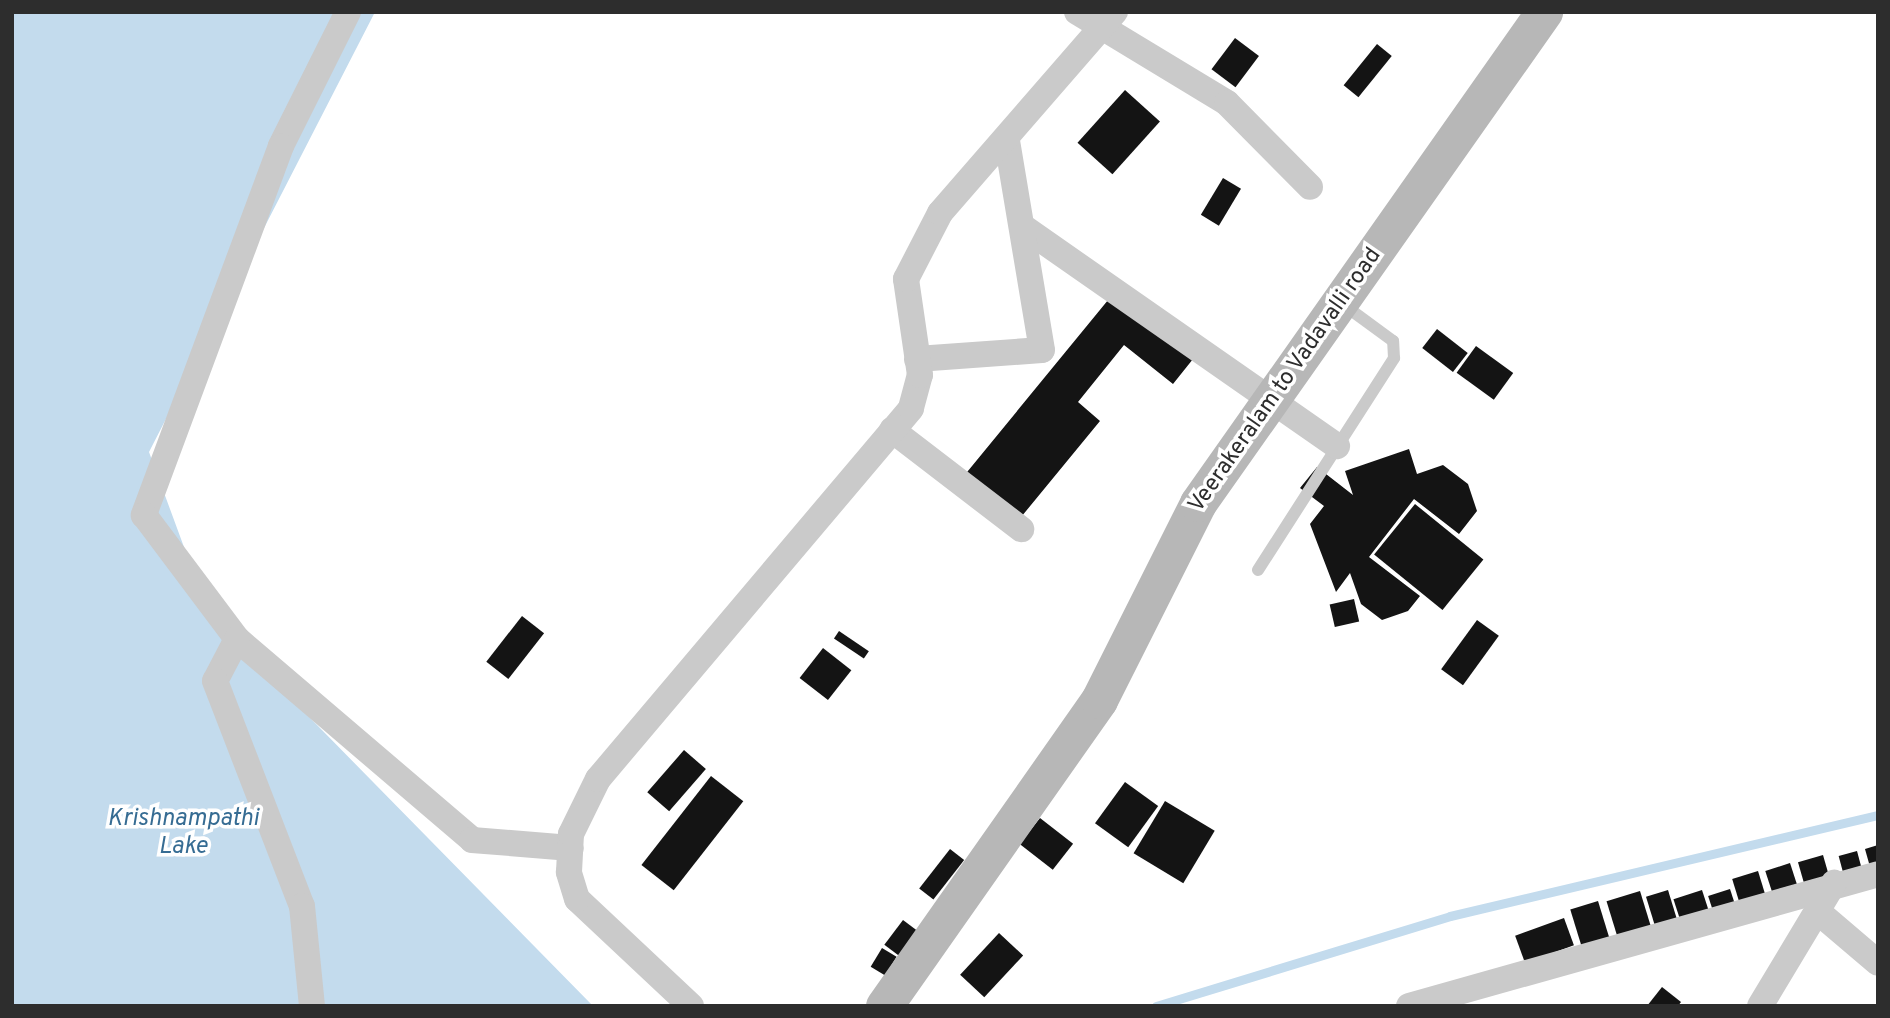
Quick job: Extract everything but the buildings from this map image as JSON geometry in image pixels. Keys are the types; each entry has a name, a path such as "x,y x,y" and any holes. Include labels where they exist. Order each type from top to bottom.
{"street":[{"path":"348,12 281,146 144,515 237,639 472,841 571,848"},
{"path":"1077,12 1109,22 1227,103 1310,187"},
{"name":"Veerakeralam to Vadavalli road","path":"884,1006 1099,700 1198,503 1544,12"},
{"path":"691,1006 577,899 571,834 598,779 911,408 920,375 906,279 940,213 1109,22"},
{"path":"917,359 1042,350 1007,140"},
{"path":"1023,227 1273,397 1337,446"},
{"path":"892,430 1021,529"},
{"path":"237,639 215,681 302,906 312,1006"},
{"path":"1409,1006 1834,883 1878,874"},
{"path":"1760,1006 1834,883"},
{"path":"1817,911 1878,963"}],"lane":[{"path":"1258,570 1337,446 1395,347 1341,302"}],"water":[{"name":"Krishnampathi Lake","path":"12,12 375,12 149,452 209,615 593,1006 12,1006"}],"waterway":[{"path":"1156,1006 1450,916 1878,815"}]}
